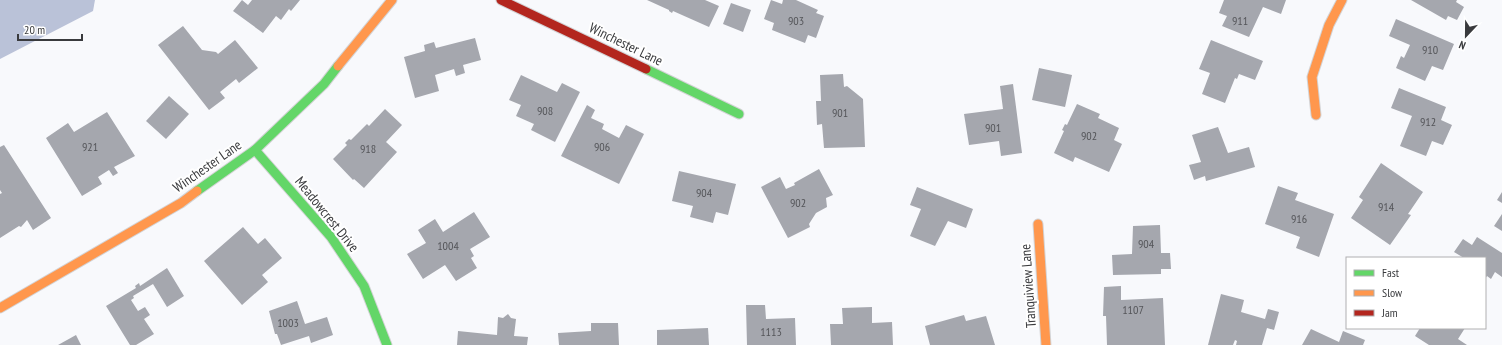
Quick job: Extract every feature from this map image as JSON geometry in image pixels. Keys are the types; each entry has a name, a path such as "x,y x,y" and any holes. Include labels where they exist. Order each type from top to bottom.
{"street":[{"name":"Winchester Lane","path":"0,308 181,203 254,150 324,84 392,0"},
{"name":"Winchester Lane","path":"501,0 739,114"},
{"path":"1316,115 1312,78 1329,25 1342,0"},
{"name":"Meadowcrest Drive","path":"254,150 331,237 364,286 387,345"},
{"name":"Tranquiview Lane","path":"1038,224 1046,345"}],"water":[{"path":"0,0 95,0 93,11 0,59"}],"building":[{"path":"242,0 248,5 252,0 300,0 291,11 289,9 281,20 276,16 263,33 233,11"},
{"path":"647,0 705,0 719,6 709,27 673,11 672,13 669,10"},
{"path":"771,0 782,4 783,0 796,0 818,10 816,13 824,16 816,38 808,35 805,43 772,30 774,23 764,19"},
{"path":"1224,0 1286,0 1281,14 1263,7 1249,37 1222,26 1227,16 1219,13"},
{"path":"1411,0 1457,0 1456,2 1464,7 1457,20 1448,16 1446,20"},
{"path":"731,3 751,10 743,32 723,24"},
{"path":"1396,19 1454,44 1443,70 1432,66 1425,81 1396,68 1401,56 1404,58 1410,45 1389,36"},
{"path":"183,26 202,50 216,52 218,54 235,40 258,68 239,83 236,79 220,92 225,98 209,110 158,45"},
{"path":"475,38 481,60 463,65 465,73 456,76 454,69 435,75 439,91 415,98 404,57 425,51 424,45 434,42 436,48"},
{"path":"1211,40 1263,61 1255,80 1239,74 1237,79 1235,78 1225,103 1202,94 1210,73 1199,69"},
{"path":"1039,68 1072,75 1065,107 1032,100"},
{"path":"843,74 844,87 847,86 863,99 865,147 824,148 822,124 817,125 816,101 821,101 820,75"},
{"path":"521,75 557,92 562,83 580,92 555,142 531,130 534,124 516,116 521,105 509,100"},
{"path":"1013,84 1022,153 1001,156 999,141 969,145 964,114 1003,109 1000,86"},
{"path":"1399,88 1446,107 1441,120 1452,125 1443,145 1432,141 1426,156 1400,146 1412,116 1391,108"},
{"path":"169,96 189,114 166,139 146,121"},
{"path":"1077,104 1100,114 1098,118 1119,128 1114,140 1122,144 1109,172 1075,157 1073,162 1054,153 1064,131 1062,130 1065,124 1067,125"},
{"path":"587,105 595,110 591,118 604,124 602,129 619,138 626,125 644,134 619,184 561,156"},
{"path":"385,109 402,125 386,142 397,152 364,188 354,179 353,180 333,159 347,145 345,143 349,139 351,140 367,124 369,126"},
{"path":"107,112 135,156 114,167 118,173 113,176 109,170 98,177 102,184 82,196 46,138 68,123 74,132"},
{"path":"1218,127 1228,153 1249,147 1255,167 1206,181 1205,176 1194,180 1189,165 1201,162 1192,135"},
{"path":"4,145 51,218 33,230 27,220 21,227 19,226 0,238 0,194 2,193 0,190 0,147"},
{"path":"1381,163 1423,192 1408,214 1411,215 1390,245 1351,218 1363,200 1359,197"},
{"path":"819,169 833,195 826,198 827,207 816,213 809,224 810,227 788,238 761,187 780,177 786,189 795,185 794,183"},
{"path":"679,171 736,184 728,215 716,212 713,223 690,217 693,206 672,201"},
{"path":"1278,186 1298,193 1295,200 1334,214 1319,257 1296,248 1300,237 1265,224"},
{"path":"917,187 973,209 966,228 948,221 935,246 910,236 921,209 910,205"},
{"path":"1502,192 1502,203 1497,200"},
{"path":"474,212 490,237 470,249 474,256 471,258 477,268 456,281 445,265 423,279 407,254 426,243 418,230 435,219 443,232"},
{"path":"1502,214 1502,231 1494,226"},
{"path":"1160,225 1161,253 1170,253 1171,269 1161,269 1161,274 1113,275 1112,255 1132,254 1133,226"},
{"path":"243,227 258,244 265,238 282,258 262,275 268,282 242,305 204,261"},
{"path":"1477,237 1502,253 1502,277 1495,272 1491,279 1487,276 1486,278 1486,257 1462,257 1454,252 1463,239 1472,245"},
{"path":"167,268 184,296 167,307 153,284 133,296 134,298 131,300 138,311 145,307 150,315 144,319 154,334 136,345 130,345 106,306 136,288 135,286 139,283 140,286"},
{"path":"1121,286 1121,300 1163,298 1165,345 1107,345 1106,316 1103,316 1104,287"},
{"path":"1221,294 1244,300 1241,312 1265,319 1268,309 1279,312 1274,330 1267,328 1262,345 1236,345 1237,341 1235,340 1233,345 1208,345"},
{"path":"297,301 305,324 327,317 333,335 311,343 309,336 281,345 277,334 275,334 269,311"},
{"path":"746,305 765,305 766,319 795,318 796,345 747,345"},
{"path":"872,307 872,323 892,322 893,345 831,345 830,324 843,324 842,308"},
{"path":"508,314 511,318 516,319 514,336 528,337 527,345 457,345 458,331 497,335 498,317 503,318"},
{"path":"964,315 966,321 986,316 995,345 930,345 925,326"},
{"path":"591,323 618,323 619,345 559,345 558,333 591,331"},
{"path":"708,328 709,345 657,345 657,330"},
{"path":"1311,329 1339,342 1343,331 1365,340 1363,345 1302,345"},
{"path":"1419,329 1464,329 1458,339 1467,345 1429,345 1415,336"},
{"path":"76,335 81,345 58,345"}],"traffic: fast":[{"path":"197,191 255,150 324,84 338,66"},
{"path":"646,69 739,114"},
{"path":"255,150 331,237 364,286 387,345"}],"traffic: slow":[{"path":"338,66 392,0"},
{"path":"1316,115 1312,77 1329,25 1342,0"},
{"path":"0,308 181,203 197,191"},
{"path":"1038,224 1046,345"}],"traffic: jam":[{"path":"501,0 646,69"}]}
